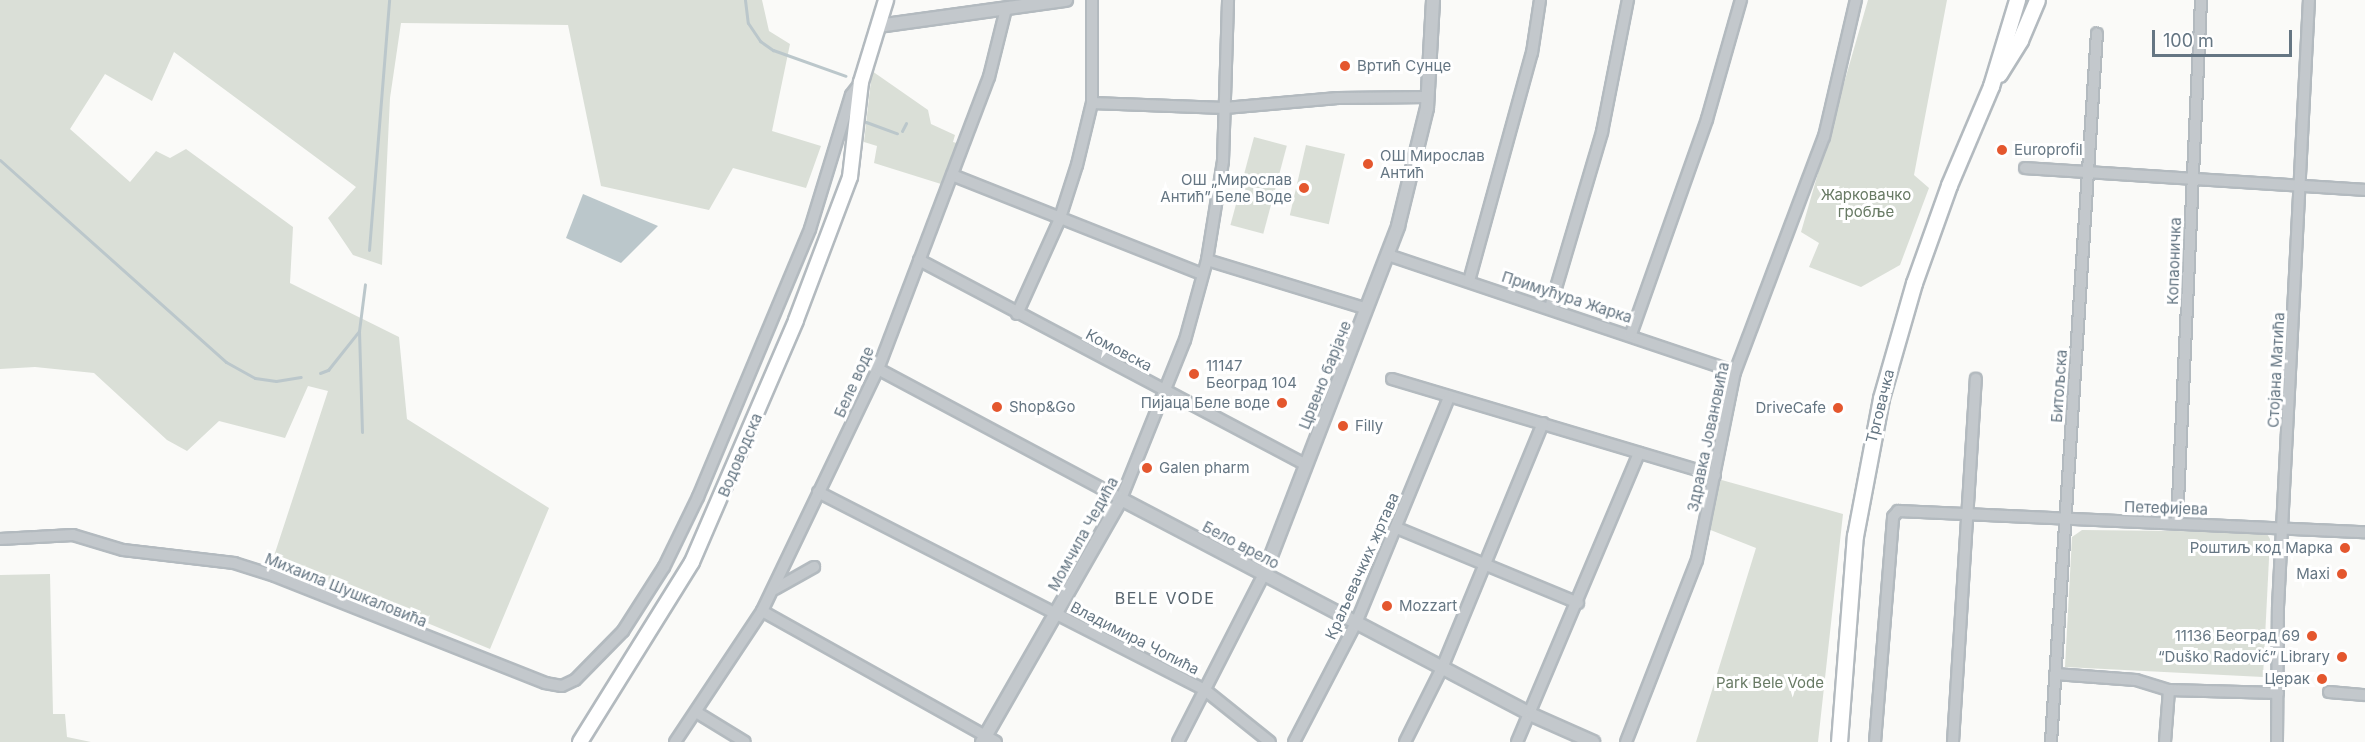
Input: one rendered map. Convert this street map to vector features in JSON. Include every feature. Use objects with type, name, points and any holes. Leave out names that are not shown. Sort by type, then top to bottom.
[{"type":"main road","name":"Водоводска","points":[[579,742],[692,562],[718,507],[818,263],[850,177],[856,147],[861,82],[885,0]]},
{"type":"main road","name":"Трговачка","points":[[1839,742],[1854,546],[1881,398],[1939,210],[1991,86],[2017,0]]},
{"type":"main road","name":"Трговачка","points":[[1991,86],[2011,57],[2037,0]]},
{"type":"street","points":[[878,26],[1066,0]]},
{"type":"street","points":[[1017,314],[1059,220],[1092,104],[1092,0]]},
{"type":"street","name":"Момчила Чедића","points":[[988,740],[1055,614],[1122,498],[1185,340],[1207,260],[1223,161],[1228,0]]},
{"type":"street","name":"Црвено барјаче","points":[[1178,742],[1264,574],[1388,255],[1419,148],[1428,97],[1433,0]]},
{"type":"street","points":[[1469,281],[1532,53],[1540,0]]},
{"type":"street","points":[[1550,308],[1602,132],[1628,0]]},
{"type":"street","points":[[1631,334],[1707,119],[1741,0]]},
{"type":"street","name":"Здравка Јовановића","points":[[1626,742],[1690,579],[1715,475],[1735,372],[1824,137],[1856,0]]},
{"type":"street","name":"Копаоничка","points":[[2177,523],[2201,0]]},
{"type":"street","name":"Стојана Матића","points":[[2277,742],[2277,618],[2284,528],[2309,0]]},
{"type":"street","name":"Беле воде","points":[[675,742],[773,591],[878,369],[989,77],[1006,9]]},
{"type":"street","name":"Битољска","points":[[2051,742],[2086,172],[2097,33]]},
{"type":"street","name":"Водоводска","points":[[568,684],[583,676],[623,631],[652,587],[689,517],[810,229],[851,95],[861,82]]},
{"type":"street","points":[[1092,104],[1225,108],[1338,98],[1428,97]]},
{"type":"street","points":[[836,144],[856,147]]},
{"type":"street","points":[[2025,168],[2365,190]]},
{"type":"street","points":[[952,175],[1059,220],[1202,274]]},
{"type":"street","name":"Примућура Жарка","points":[[1388,255],[1631,334],[1735,372]]},
{"type":"street","name":"Комовска","points":[[919,260],[1017,314],[1306,465]]},
{"type":"street","points":[[1207,260],[1367,309]]},
{"type":"street","name":"Бело врело","points":[[878,369],[1442,668],[1593,742]]},
{"type":"street","points":[[1392,379],[1715,475]]},
{"type":"street","points":[[1953,742],[1976,379]]},
{"type":"street","name":"Краљевачких жртава","points":[[1294,742],[1356,623],[1449,397]]},
{"type":"street","points":[[1405,742],[1442,668],[1543,423]]},
{"type":"street","points":[[1517,742],[1532,714],[1639,453]]},
{"type":"street","name":"Владимира Чопића","points":[[818,492],[1205,690],[1270,742]]},
{"type":"street","name":"Петефијева","points":[[1875,742],[1893,517],[1898,511],[2365,532]]},
{"type":"street","points":[[1396,528],[1578,603]]},
{"type":"street","name":"Михаила Шушкаловића","points":[[0,538],[73,535],[123,550],[234,563],[275,576],[509,671],[552,685],[568,684]]},
{"type":"street","points":[[773,591],[814,567]]},
{"type":"street","points":[[762,611],[988,740]]},
{"type":"street","points":[[2055,674],[2136,681],[2169,690],[2278,693]]},
{"type":"street","points":[[2165,742],[2169,690]]},
{"type":"street","points":[[2328,692],[2365,695]]},
{"type":"street","points":[[696,712],[745,742]]},
{"type":"green space","points":[[0,0],[762,0],[769,31],[790,44],[772,131],[821,146],[806,188],[733,168],[709,210],[601,186],[568,25],[401,23],[390,98],[382,265],[353,255],[328,218],[356,187],[174,52],[152,101],[105,74],[70,129],[130,182],[156,151],[170,158],[186,149],[293,227],[290,283],[399,337],[407,419],[549,508],[490,649],[273,559],[328,391],[308,386],[285,438],[219,421],[187,451],[167,440],[94,373],[35,367],[0,369]]},
{"type":"green space","name":"Жарковачко гробље","points":[[1868,0],[1947,0],[1914,175],[1929,188],[1900,265],[1861,287],[1809,267],[1819,243],[1801,232]]},
{"type":"green space","points":[[872,71],[928,110],[931,124],[955,135],[953,142],[960,144],[941,184],[874,163],[877,146],[864,142]]},
{"type":"green space","points":[[1254,137],[1287,146],[1263,234],[1230,225]]},
{"type":"green space","points":[[1306,145],[1345,154],[1329,224],[1290,215]]},
{"type":"green space","name":"Park Bele Vode","points":[[1718,479],[1843,514],[1818,742],[1696,742],[1756,548],[1708,529]]},
{"type":"green space","points":[[2082,530],[2266,532],[2270,539],[2263,677],[2065,667],[2072,537]]},
{"type":"green space","points":[[50,574],[53,714],[65,714],[67,737],[91,742],[0,742],[0,575]]},
{"type":"shaded area","points":[[583,194],[658,226],[621,263],[566,238]]},
{"type":"waterway","points":[[369,250],[389,0]]},
{"type":"waterway","points":[[745,0],[748,23],[760,41],[773,50],[846,76]]},
{"type":"waterway","points":[[866,122],[897,133]]},
{"type":"waterway","points":[[902,131],[906,123]]},
{"type":"waterway","points":[[0,160],[226,362],[255,378],[276,381],[301,377]]},
{"type":"waterway","points":[[362,432],[359,331],[365,284]]},
{"type":"waterway","points":[[320,373],[328,370],[359,331]]},
{"type":"place","name":"Вртић Сунце","points":[[1345,66]]},
{"type":"place","name":"Europrofil","points":[[2002,150]]},
{"type":"place","name":"ОШ Мирослав Антић","points":[[1368,164]]},
{"type":"place","name":"ОШ „Мирослав Антић” Беле Воде","points":[[1304,188]]},
{"type":"place","name":"11147 Београд 104","points":[[1194,374]]},
{"type":"place","name":"Пијаца Беле воде","points":[[1282,403]]},
{"type":"place","name":"Shop&Go","points":[[997,407]]},
{"type":"place","name":"DriveCafe","points":[[1838,408]]},
{"type":"place","name":"Filly","points":[[1343,426]]},
{"type":"place","name":"Galen pharm","points":[[1147,468]]},
{"type":"place","name":"Роштиљ код Марка","points":[[2345,548]]},
{"type":"place","name":"Maxi","points":[[2342,574]]},
{"type":"place","name":"Mozzart","points":[[1387,606]]},
{"type":"place","name":"11136 Београд 69","points":[[2312,636]]},
{"type":"place","name":"“Duško Radović” Library","points":[[2342,657]]},
{"type":"place","name":"Церак","points":[[2322,679]]},
{"type":"district","name":"BELE VODE","points":[[1165,598]]}]
